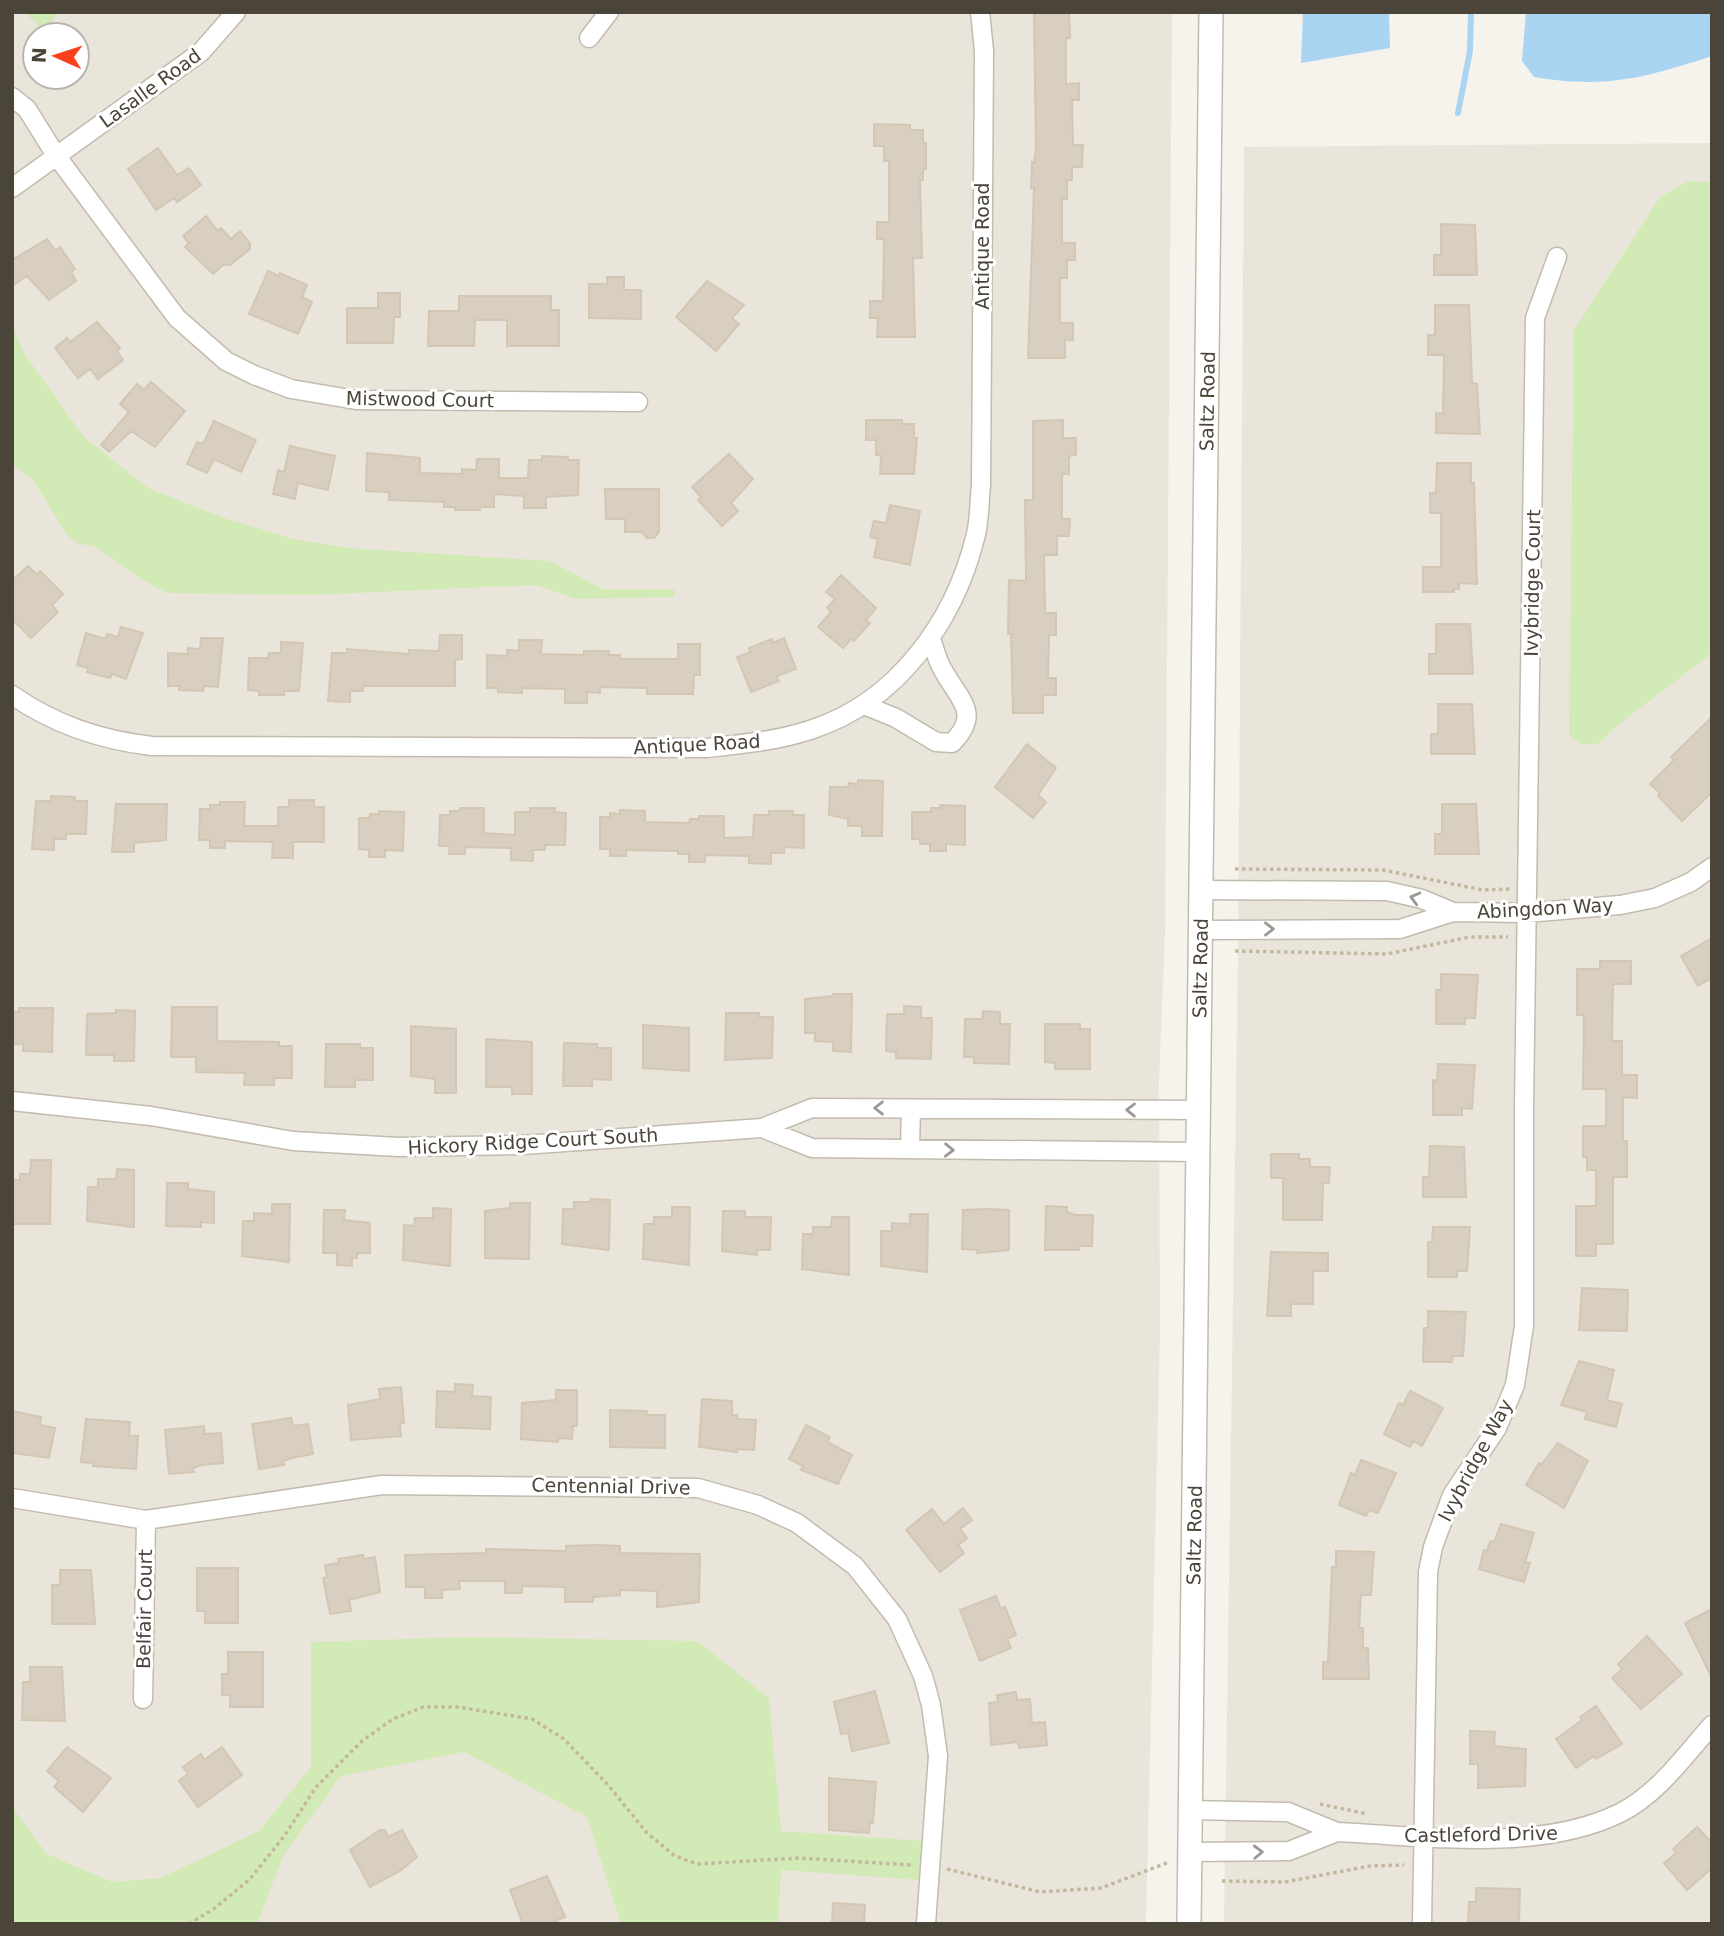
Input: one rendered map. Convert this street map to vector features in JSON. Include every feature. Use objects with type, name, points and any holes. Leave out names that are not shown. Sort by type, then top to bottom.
[{"type":"street","name":"Lasalle Road","points":[[55,154],[201,52],[236,12]]},
{"type":"street","points":[[589,38],[609,12]]},
{"type":"street","name":"Antique Road","points":[[12,695],[48,718],[88,734],[121,742],[161,746],[708,748],[784,737],[814,729],[864,705],[894,680],[931,639],[958,590],[976,536],[981,485],[984,51],[980,12]]},
{"type":"street","name":"Saltz Road","points":[[1189,1924],[1211,12]]},
{"type":"street","name":"Mistwood Court","points":[[12,97],[27,109],[55,154],[177,318],[226,361],[254,375],[291,389],[356,400],[638,402]]},
{"type":"street","points":[[12,188],[55,154]]},
{"type":"street","name":"Ivybridge Court","points":[[1527,913],[1535,317],[1557,257]]},
{"type":"street","points":[[864,705],[896,718],[936,742],[952,743],[965,729],[968,713],[942,669],[931,639]]},
{"type":"street","name":"Abingdon Way","points":[[1453,912],[1527,913],[1599,908],[1654,898],[1712,867]]},
{"type":"street","points":[[1201,890],[1387,891],[1422,899],[1453,912]]},
{"type":"street","points":[[1200,930],[1400,929],[1453,912]]},
{"type":"street","name":"Ivybridge Way","points":[[1422,1924],[1425,1597],[1433,1547],[1452,1495],[1497,1428],[1510,1395],[1524,1326],[1527,913]]},
{"type":"street","name":"Hickory Ridge Court South","points":[[12,1101],[151,1116],[293,1141],[398,1147],[523,1145],[762,1128],[812,1108],[1199,1110]]},
{"type":"street","points":[[911,1108],[911,1149]]},
{"type":"street","name":"Hickory Ridge Court South","points":[[762,1128],[812,1148],[1199,1152]]},
{"type":"street","name":"Centennial Drive","points":[[12,1498],[146,1520],[394,1485],[698,1488],[758,1505],[797,1523],[855,1566],[902,1629],[923,1676],[937,1735],[926,1924]]},
{"type":"street","name":"Belfair Court","points":[[143,1699],[146,1520]]},
{"type":"street","name":"Castleford Drive","points":[[1190,1810],[1288,1812],[1337,1832],[1520,1837],[1564,1833],[1621,1812],[1653,1790],[1712,1725]]},
{"type":"street","name":"Castleford Drive","points":[[1190,1852],[1289,1852],[1337,1832]]},
{"type":"path","points":[[189,1924],[215,1908],[250,1879],[285,1835],[316,1787],[362,1741],[393,1719],[423,1707],[458,1707],[532,1719],[564,1739],[608,1785],[647,1833],[675,1856],[697,1864],[799,1858],[931,1865],[1040,1892],[1101,1888],[1154,1870],[1190,1852]]},
{"type":"path","points":[[1222,1881],[1285,1882],[1370,1866],[1406,1865]]},
{"type":"shaded area","points":[[12,12],[1172,12],[1165,934],[1159,1081],[1160,1333],[1146,1924],[12,1924]]},
{"type":"shaded area","points":[[1712,143],[1712,1924],[1224,1924],[1238,955],[1244,147]]},
{"type":"green space","points":[[24,12],[58,12],[53,21],[34,21]]},
{"type":"green space","points":[[1688,181],[1712,182],[1712,653],[1618,725],[1600,743],[1581,745],[1569,735],[1574,330],[1660,197]]},
{"type":"green space","points":[[12,326],[24,353],[84,437],[148,488],[221,517],[293,539],[349,548],[550,561],[602,589],[674,589],[675,597],[576,599],[535,585],[311,595],[167,593],[94,546],[79,544],[67,535],[33,480],[12,464]]},
{"type":"green space","points":[[467,1637],[697,1641],[769,1698],[781,1831],[923,1841],[919,1880],[781,1870],[778,1924],[621,1924],[587,1817],[464,1752],[341,1776],[283,1856],[257,1924],[12,1924],[12,1807],[47,1854],[112,1882],[161,1878],[259,1831],[311,1767],[311,1642]]},
{"type":"water","points":[[1303,12],[1389,12],[1390,48],[1301,63]]},
{"type":"water","points":[[1526,12],[1712,12],[1712,56],[1624,79],[1583,82],[1534,77],[1522,61]]},
{"type":"building","points":[[1034,12],[1069,12],[1066,84],[1079,83],[1079,100],[1072,100],[1073,145],[1083,145],[1082,167],[1072,167],[1072,180],[1067,180],[1067,199],[1062,199],[1062,243],[1075,243],[1075,260],[1067,260],[1067,278],[1060,278],[1060,323],[1073,323],[1073,340],[1065,340],[1065,358],[1028,358],[1034,188],[1031,188],[1032,162],[1034,163],[1036,149]]},
{"type":"building","points":[[874,124],[910,125],[910,130],[923,130],[923,143],[926,143],[926,169],[923,169],[923,180],[920,180],[922,258],[913,258],[915,337],[877,337],[878,318],[870,318],[870,301],[883,301],[884,239],[877,239],[877,222],[889,222],[889,161],[884,161],[884,146],[874,146]]},
{"type":"building","points":[[158,148],[177,175],[189,168],[201,185],[177,202],[174,198],[156,210],[128,169]]},
{"type":"building","points":[[206,216],[218,231],[221,228],[231,239],[240,231],[250,243],[250,249],[213,274],[185,247],[189,243],[183,236]]},
{"type":"building","points":[[1441,224],[1475,225],[1477,275],[1434,275],[1434,255],[1441,255]]},
{"type":"building","points":[[47,239],[55,250],[60,247],[75,269],[71,272],[76,281],[49,300],[27,276],[12,286],[12,260]]},
{"type":"building","points":[[268,271],[279,276],[280,273],[307,285],[302,297],[312,302],[298,334],[249,314]]},
{"type":"building","points":[[607,277],[624,277],[624,290],[641,290],[641,319],[589,318],[589,284],[607,284]]},
{"type":"building","points":[[707,281],[744,305],[732,318],[739,324],[716,351],[676,317]]},
{"type":"building","points":[[378,293],[400,293],[400,317],[394,317],[393,343],[347,343],[347,308],[378,308]]},
{"type":"building","points":[[459,296],[551,296],[551,310],[559,310],[559,346],[507,346],[507,320],[475,320],[474,346],[428,346],[429,311],[459,311]]},
{"type":"building","points":[[1435,305],[1469,305],[1472,383],[1477,384],[1480,434],[1436,433],[1436,413],[1443,414],[1444,355],[1428,355],[1428,335],[1435,335]]},
{"type":"building","points":[[97,322],[120,348],[117,351],[123,360],[98,379],[90,369],[78,378],[55,348],[67,338],[70,342]]},
{"type":"building","points":[[151,382],[185,411],[155,447],[131,431],[109,452],[101,445],[129,412],[120,404],[137,384],[144,390]]},
{"type":"building","points":[[866,420],[902,420],[902,424],[914,424],[914,438],[917,438],[914,474],[880,474],[881,455],[876,455],[876,440],[866,440]]},
{"type":"building","points":[[1063,420],[1063,438],[1076,438],[1076,455],[1069,456],[1069,474],[1062,474],[1062,519],[1070,519],[1069,536],[1057,536],[1057,555],[1044,555],[1045,613],[1056,613],[1056,635],[1049,635],[1048,678],[1056,678],[1056,695],[1043,695],[1043,713],[1013,713],[1011,634],[1008,634],[1009,580],[1026,581],[1025,500],[1033,500],[1033,421]]},
{"type":"building","points":[[214,421],[256,440],[241,472],[214,459],[207,473],[187,464],[197,442],[203,444]]},
{"type":"building","points":[[290,446],[335,456],[328,490],[298,483],[295,499],[273,494],[278,470],[284,472]]},
{"type":"building","points":[[367,453],[420,458],[420,473],[462,474],[462,469],[476,470],[477,459],[499,459],[499,478],[528,478],[529,460],[542,460],[542,456],[568,457],[568,460],[579,460],[578,495],[546,497],[546,508],[524,508],[524,496],[494,494],[494,507],[480,507],[480,510],[455,510],[455,507],[444,507],[444,502],[389,500],[389,492],[366,491]]},
{"type":"building","points":[[729,454],[753,479],[731,503],[738,511],[722,526],[698,500],[701,497],[692,487]]},
{"type":"building","points":[[1437,463],[1471,463],[1471,483],[1474,483],[1477,584],[1459,583],[1459,589],[1454,589],[1454,592],[1423,592],[1423,567],[1441,567],[1441,513],[1430,513],[1430,493],[1436,493]]},
{"type":"building","points":[[605,489],[659,489],[659,532],[654,538],[647,538],[642,532],[625,532],[625,519],[606,519]]},
{"type":"building","points":[[890,505],[920,511],[910,565],[874,557],[878,539],[870,537],[874,521],[886,523]]},
{"type":"building","points":[[28,566],[37,575],[40,571],[63,594],[52,605],[58,612],[31,638],[12,619],[12,581]]},
{"type":"building","points":[[841,575],[876,608],[866,620],[870,623],[854,641],[851,639],[843,648],[818,627],[831,612],[827,608],[835,599],[826,592]]},
{"type":"building","points":[[1436,624],[1470,624],[1473,674],[1429,674],[1429,654],[1436,654]]},
{"type":"building","points":[[121,627],[143,633],[126,679],[112,674],[110,678],[87,672],[88,668],[77,665],[86,633],[105,639],[107,634],[118,637]]},
{"type":"building","points":[[440,635],[462,635],[462,659],[455,660],[455,686],[363,686],[363,691],[350,691],[350,702],[328,701],[332,653],[347,653],[347,649],[409,654],[409,650],[439,651]]},
{"type":"building","points":[[201,638],[223,638],[218,687],[204,686],[203,691],[179,690],[179,686],[168,686],[168,653],[188,654],[188,648],[200,649]]},
{"type":"building","points":[[784,638],[796,669],[777,676],[779,681],[751,692],[737,657],[751,652],[749,648],[772,639],[773,643]]},
{"type":"building","points":[[519,640],[542,640],[541,654],[584,655],[584,651],[609,651],[608,655],[620,655],[620,659],[678,659],[678,644],[700,644],[700,675],[694,675],[693,694],[647,694],[647,688],[600,687],[600,693],[587,692],[587,703],[565,703],[565,689],[522,688],[522,693],[498,692],[498,688],[487,688],[487,655],[507,656],[507,650],[519,651]]},
{"type":"building","points":[[281,642],[303,643],[299,691],[284,691],[284,695],[259,695],[259,691],[248,690],[249,658],[268,658],[269,653],[281,653]]},
{"type":"building","points":[[1438,704],[1472,704],[1475,754],[1431,754],[1431,734],[1438,734]]},
{"type":"building","points":[[1712,717],[1712,792],[1682,821],[1650,784],[1674,760],[1671,757]]},
{"type":"building","points":[[1027,744],[1056,768],[1038,795],[1046,802],[1033,818],[995,787]]},
{"type":"building","points":[[858,780],[883,781],[882,836],[862,836],[862,826],[848,826],[848,819],[829,815],[830,787],[848,787],[849,783],[858,784]]},
{"type":"building","points":[[51,796],[75,797],[75,801],[87,801],[86,834],[66,834],[66,839],[54,839],[54,850],[32,849],[36,801],[51,801]]},
{"type":"building","points":[[289,800],[314,800],[314,807],[324,807],[324,842],[293,842],[293,858],[272,858],[273,842],[225,841],[225,848],[210,848],[210,840],[199,840],[200,809],[210,809],[210,805],[220,805],[220,802],[245,802],[244,826],[278,826],[278,807],[289,807]]},
{"type":"building","points":[[116,804],[167,804],[166,840],[134,843],[134,852],[112,852]]},
{"type":"building","points":[[1442,804],[1476,804],[1479,854],[1435,854],[1435,834],[1442,834]]},
{"type":"building","points":[[940,805],[965,806],[965,845],[946,844],[946,851],[930,851],[930,844],[920,844],[920,839],[912,839],[912,812],[931,812],[931,808],[941,808]]},
{"type":"building","points":[[460,808],[484,808],[484,833],[515,835],[515,812],[530,812],[530,808],[555,808],[554,812],[566,813],[565,845],[545,845],[545,850],[533,850],[533,861],[511,860],[511,848],[465,847],[465,854],[449,854],[450,846],[439,846],[440,815],[450,815],[450,811],[459,811]]},
{"type":"building","points":[[620,810],[645,811],[645,822],[689,823],[690,819],[699,819],[699,816],[724,816],[724,838],[753,837],[754,815],[769,815],[769,811],[793,811],[793,815],[804,815],[804,848],[784,847],[784,853],[771,853],[771,864],[749,863],[749,856],[705,855],[705,862],[689,862],[689,854],[678,854],[678,851],[626,850],[626,856],[610,856],[610,849],[600,849],[600,817],[610,817],[610,813],[620,814]]},
{"type":"building","points":[[379,811],[404,812],[403,851],[385,850],[385,857],[369,857],[369,850],[359,849],[359,818],[369,818],[370,814],[379,814]]},
{"type":"building","points":[[1712,938],[1712,978],[1698,986],[1681,956]]},
{"type":"building","points":[[1600,961],[1631,961],[1631,984],[1613,984],[1612,1041],[1622,1041],[1622,1075],[1637,1075],[1637,1098],[1623,1097],[1623,1141],[1627,1141],[1627,1177],[1613,1177],[1613,1244],[1596,1244],[1596,1256],[1576,1256],[1576,1206],[1596,1206],[1596,1170],[1587,1170],[1587,1157],[1583,1157],[1583,1126],[1606,1126],[1606,1089],[1583,1089],[1584,1015],[1577,1015],[1577,969],[1600,969]]},
{"type":"building","points":[[1441,974],[1478,975],[1475,1018],[1465,1018],[1465,1024],[1436,1024],[1436,990],[1441,990]]},
{"type":"building","points":[[852,994],[851,1052],[833,1051],[833,1042],[815,1041],[815,1033],[805,1033],[805,999]]},
{"type":"building","points":[[904,1006],[921,1007],[921,1018],[932,1018],[931,1059],[896,1058],[896,1052],[886,1051],[887,1014],[904,1014]]},
{"type":"building","points":[[172,1007],[217,1007],[217,1041],[279,1042],[279,1046],[292,1046],[292,1078],[274,1078],[274,1085],[244,1085],[245,1073],[196,1072],[196,1057],[171,1057]]},
{"type":"building","points":[[19,1008],[53,1008],[52,1052],[23,1051],[23,1044],[12,1044],[12,1012],[19,1012]]},
{"type":"building","points":[[116,1010],[135,1011],[134,1061],[114,1061],[114,1055],[86,1055],[87,1014],[116,1013]]},
{"type":"building","points":[[983,1011],[1000,1012],[1000,1024],[1010,1024],[1009,1064],[974,1063],[974,1057],[964,1057],[965,1019],[982,1019]]},
{"type":"building","points":[[726,1013],[759,1013],[759,1017],[773,1017],[772,1058],[725,1060]]},
{"type":"building","points":[[1045,1024],[1080,1024],[1080,1029],[1090,1029],[1090,1069],[1055,1069],[1055,1063],[1045,1062]]},
{"type":"building","points":[[643,1025],[689,1028],[689,1071],[643,1068]]},
{"type":"building","points":[[411,1026],[456,1029],[456,1093],[435,1093],[435,1079],[411,1076]]},
{"type":"building","points":[[486,1039],[532,1042],[532,1094],[512,1094],[512,1087],[486,1087]]},
{"type":"building","points":[[564,1043],[597,1044],[597,1048],[611,1048],[611,1080],[592,1079],[592,1086],[563,1086]]},
{"type":"building","points":[[326,1044],[360,1044],[360,1048],[373,1048],[373,1080],[355,1080],[355,1087],[325,1087]]},
{"type":"building","points":[[1438,1064],[1475,1065],[1472,1109],[1462,1108],[1462,1115],[1433,1115],[1433,1080],[1437,1081]]},
{"type":"building","points":[[1430,1146],[1464,1147],[1466,1197],[1423,1197],[1423,1177],[1429,1177]]},
{"type":"building","points":[[1271,1154],[1299,1154],[1299,1159],[1310,1159],[1310,1167],[1330,1167],[1329,1183],[1323,1183],[1322,1220],[1283,1220],[1283,1178],[1271,1178]]},
{"type":"building","points":[[31,1160],[51,1160],[50,1224],[12,1224],[12,1180],[20,1180],[20,1174],[30,1174]]},
{"type":"building","points":[[117,1169],[134,1170],[134,1227],[87,1221],[88,1187],[98,1187],[98,1179],[116,1179]]},
{"type":"building","points":[[167,1183],[188,1183],[188,1189],[214,1192],[214,1223],[201,1222],[201,1227],[166,1226]]},
{"type":"building","points":[[591,1199],[610,1200],[609,1250],[562,1244],[563,1209],[574,1209],[574,1202],[590,1202]]},
{"type":"building","points":[[510,1203],[530,1203],[529,1259],[485,1258],[485,1211],[510,1208]]},
{"type":"building","points":[[272,1204],[290,1204],[289,1262],[242,1256],[243,1221],[254,1221],[254,1213],[272,1214]]},
{"type":"building","points":[[1046,1206],[1067,1207],[1067,1212],[1075,1215],[1093,1215],[1092,1246],[1080,1246],[1079,1250],[1045,1250]]},
{"type":"building","points":[[672,1207],[690,1207],[689,1265],[643,1259],[644,1224],[654,1224],[654,1217],[672,1217]]},
{"type":"building","points":[[433,1208],[451,1209],[450,1266],[403,1260],[404,1225],[414,1226],[415,1218],[433,1218]]},
{"type":"building","points":[[324,1210],[345,1210],[344,1220],[370,1223],[370,1253],[358,1253],[357,1258],[352,1258],[352,1266],[337,1265],[337,1253],[323,1253]]},
{"type":"building","points":[[963,1210],[1009,1210],[1009,1250],[977,1253],[978,1250],[962,1249]]},
{"type":"building","points":[[723,1211],[745,1211],[745,1217],[771,1217],[770,1250],[757,1250],[757,1255],[722,1251]]},
{"type":"building","points":[[910,1214],[928,1214],[927,1272],[881,1266],[881,1231],[892,1231],[892,1223],[910,1224]]},
{"type":"building","points":[[832,1217],[849,1217],[849,1275],[802,1269],[803,1234],[813,1234],[813,1227],[831,1227]]},
{"type":"building","points":[[1433,1227],[1470,1227],[1467,1271],[1457,1271],[1457,1277],[1428,1277],[1428,1242],[1432,1242]]},
{"type":"building","points":[[1271,1252],[1328,1253],[1328,1271],[1313,1271],[1313,1304],[1291,1304],[1291,1316],[1267,1316]]},
{"type":"building","points":[[1582,1288],[1628,1290],[1627,1331],[1579,1330]]},
{"type":"building","points":[[1428,1311],[1466,1312],[1463,1356],[1453,1356],[1452,1362],[1423,1362],[1424,1328],[1428,1328]]},
{"type":"building","points":[[1579,1361],[1614,1370],[1607,1400],[1622,1404],[1616,1427],[1585,1419],[1587,1412],[1561,1405]]},
{"type":"building","points":[[455,1384],[473,1385],[472,1396],[491,1397],[490,1429],[436,1427],[437,1391],[455,1392]]},
{"type":"building","points":[[401,1387],[404,1423],[400,1423],[401,1436],[351,1440],[348,1405],[380,1399],[379,1389]]},
{"type":"building","points":[[556,1390],[577,1390],[577,1426],[573,1426],[572,1439],[559,1438],[558,1442],[521,1439],[522,1403],[556,1400]]},
{"type":"building","points":[[1410,1391],[1443,1408],[1422,1446],[1413,1441],[1410,1447],[1384,1434],[1399,1403],[1403,1405]]},
{"type":"building","points":[[702,1399],[732,1401],[732,1415],[737,1415],[737,1419],[756,1420],[754,1450],[737,1449],[737,1452],[699,1447]]},
{"type":"building","points":[[610,1410],[647,1411],[646,1415],[665,1415],[665,1448],[610,1447]]},
{"type":"building","points":[[12,1411],[41,1417],[40,1425],[55,1428],[49,1458],[12,1453]]},
{"type":"building","points":[[291,1418],[293,1426],[308,1424],[313,1454],[283,1461],[284,1465],[259,1469],[252,1424]]},
{"type":"building","points":[[86,1419],[130,1422],[129,1436],[138,1436],[136,1469],[93,1466],[93,1463],[81,1462]]},
{"type":"building","points":[[806,1425],[830,1437],[827,1442],[852,1455],[838,1484],[801,1470],[803,1466],[789,1459]]},
{"type":"building","points":[[204,1426],[205,1434],[221,1433],[223,1463],[202,1465],[193,1468],[194,1472],[169,1474],[165,1430]]},
{"type":"building","points":[[1558,1443],[1588,1461],[1564,1508],[1526,1485],[1539,1463],[1541,1465]]},
{"type":"building","points":[[1361,1460],[1396,1473],[1378,1513],[1369,1510],[1366,1516],[1339,1505],[1351,1473],[1355,1475]]},
{"type":"building","points":[[963,1508],[972,1520],[960,1529],[967,1538],[958,1545],[964,1553],[940,1572],[906,1530],[932,1509],[944,1524]]},
{"type":"building","points":[[1501,1524],[1534,1533],[1525,1562],[1530,1563],[1524,1582],[1479,1569],[1484,1550],[1487,1551],[1490,1541],[1494,1542]]},
{"type":"building","points":[[566,1546],[620,1546],[620,1553],[700,1554],[699,1602],[657,1607],[657,1591],[620,1590],[620,1595],[593,1597],[593,1602],[565,1602],[565,1587],[522,1586],[522,1593],[505,1593],[505,1581],[459,1581],[460,1589],[442,1590],[442,1598],[425,1598],[425,1587],[406,1587],[405,1555],[486,1553],[486,1549],[566,1551]]},
{"type":"building","points":[[1336,1551],[1374,1552],[1371,1595],[1361,1595],[1359,1628],[1363,1628],[1363,1648],[1368,1648],[1369,1679],[1323,1679],[1323,1662],[1328,1662],[1332,1567],[1336,1567]]},
{"type":"building","points":[[363,1555],[364,1559],[375,1557],[380,1592],[349,1600],[351,1611],[330,1614],[323,1578],[327,1577],[325,1565],[339,1563],[338,1559]]},
{"type":"building","points":[[197,1568],[238,1568],[238,1623],[205,1623],[205,1611],[197,1611]]},
{"type":"building","points":[[60,1570],[91,1570],[95,1624],[52,1624],[52,1585],[60,1585]]},
{"type":"building","points":[[996,1596],[1001,1609],[1005,1607],[1016,1635],[1007,1639],[1011,1648],[980,1661],[960,1610]]},
{"type":"building","points":[[1712,1609],[1712,1678],[1685,1623]]},
{"type":"building","points":[[1647,1636],[1682,1674],[1641,1709],[1612,1678],[1622,1669],[1618,1664]]},
{"type":"building","points":[[228,1652],[263,1652],[263,1707],[230,1707],[230,1695],[222,1695],[222,1674],[228,1674]]},
{"type":"building","points":[[30,1667],[62,1667],[65,1721],[22,1720],[23,1682],[30,1682]]},
{"type":"building","points":[[875,1691],[889,1743],[852,1751],[848,1733],[841,1734],[834,1702]]},
{"type":"building","points":[[1016,1692],[1017,1700],[1030,1699],[1032,1723],[1045,1722],[1047,1745],[1019,1748],[1018,1742],[991,1745],[989,1703],[998,1702],[997,1695]]},
{"type":"building","points":[[1596,1706],[1622,1744],[1596,1759],[1594,1756],[1576,1768],[1556,1739]]},
{"type":"building","points":[[1470,1731],[1495,1732],[1494,1746],[1526,1749],[1525,1786],[1478,1788],[1478,1764],[1470,1764]]},
{"type":"building","points":[[67,1747],[111,1778],[83,1812],[54,1787],[59,1781],[47,1771]]},
{"type":"building","points":[[222,1747],[242,1775],[198,1807],[179,1781],[188,1774],[183,1767],[201,1754],[204,1760]]},
{"type":"building","points":[[829,1778],[876,1782],[873,1823],[870,1822],[869,1833],[829,1830]]},
{"type":"building","points":[[1697,1827],[1712,1843],[1712,1868],[1687,1890],[1664,1863],[1676,1853],[1673,1849]]},
{"type":"building","points":[[380,1830],[385,1830],[388,1837],[402,1830],[417,1857],[400,1871],[370,1887],[350,1850]]},
{"type":"building","points":[[547,1876],[565,1917],[548,1924],[523,1924],[510,1890]]},
{"type":"building","points":[[1476,1888],[1520,1889],[1519,1924],[1468,1924],[1469,1902],[1476,1902]]},
{"type":"building","points":[[833,1903],[865,1905],[864,1924],[832,1924]]},
{"type":"waterway","points":[[1458,113],[1470,51],[1471,12]]}]
